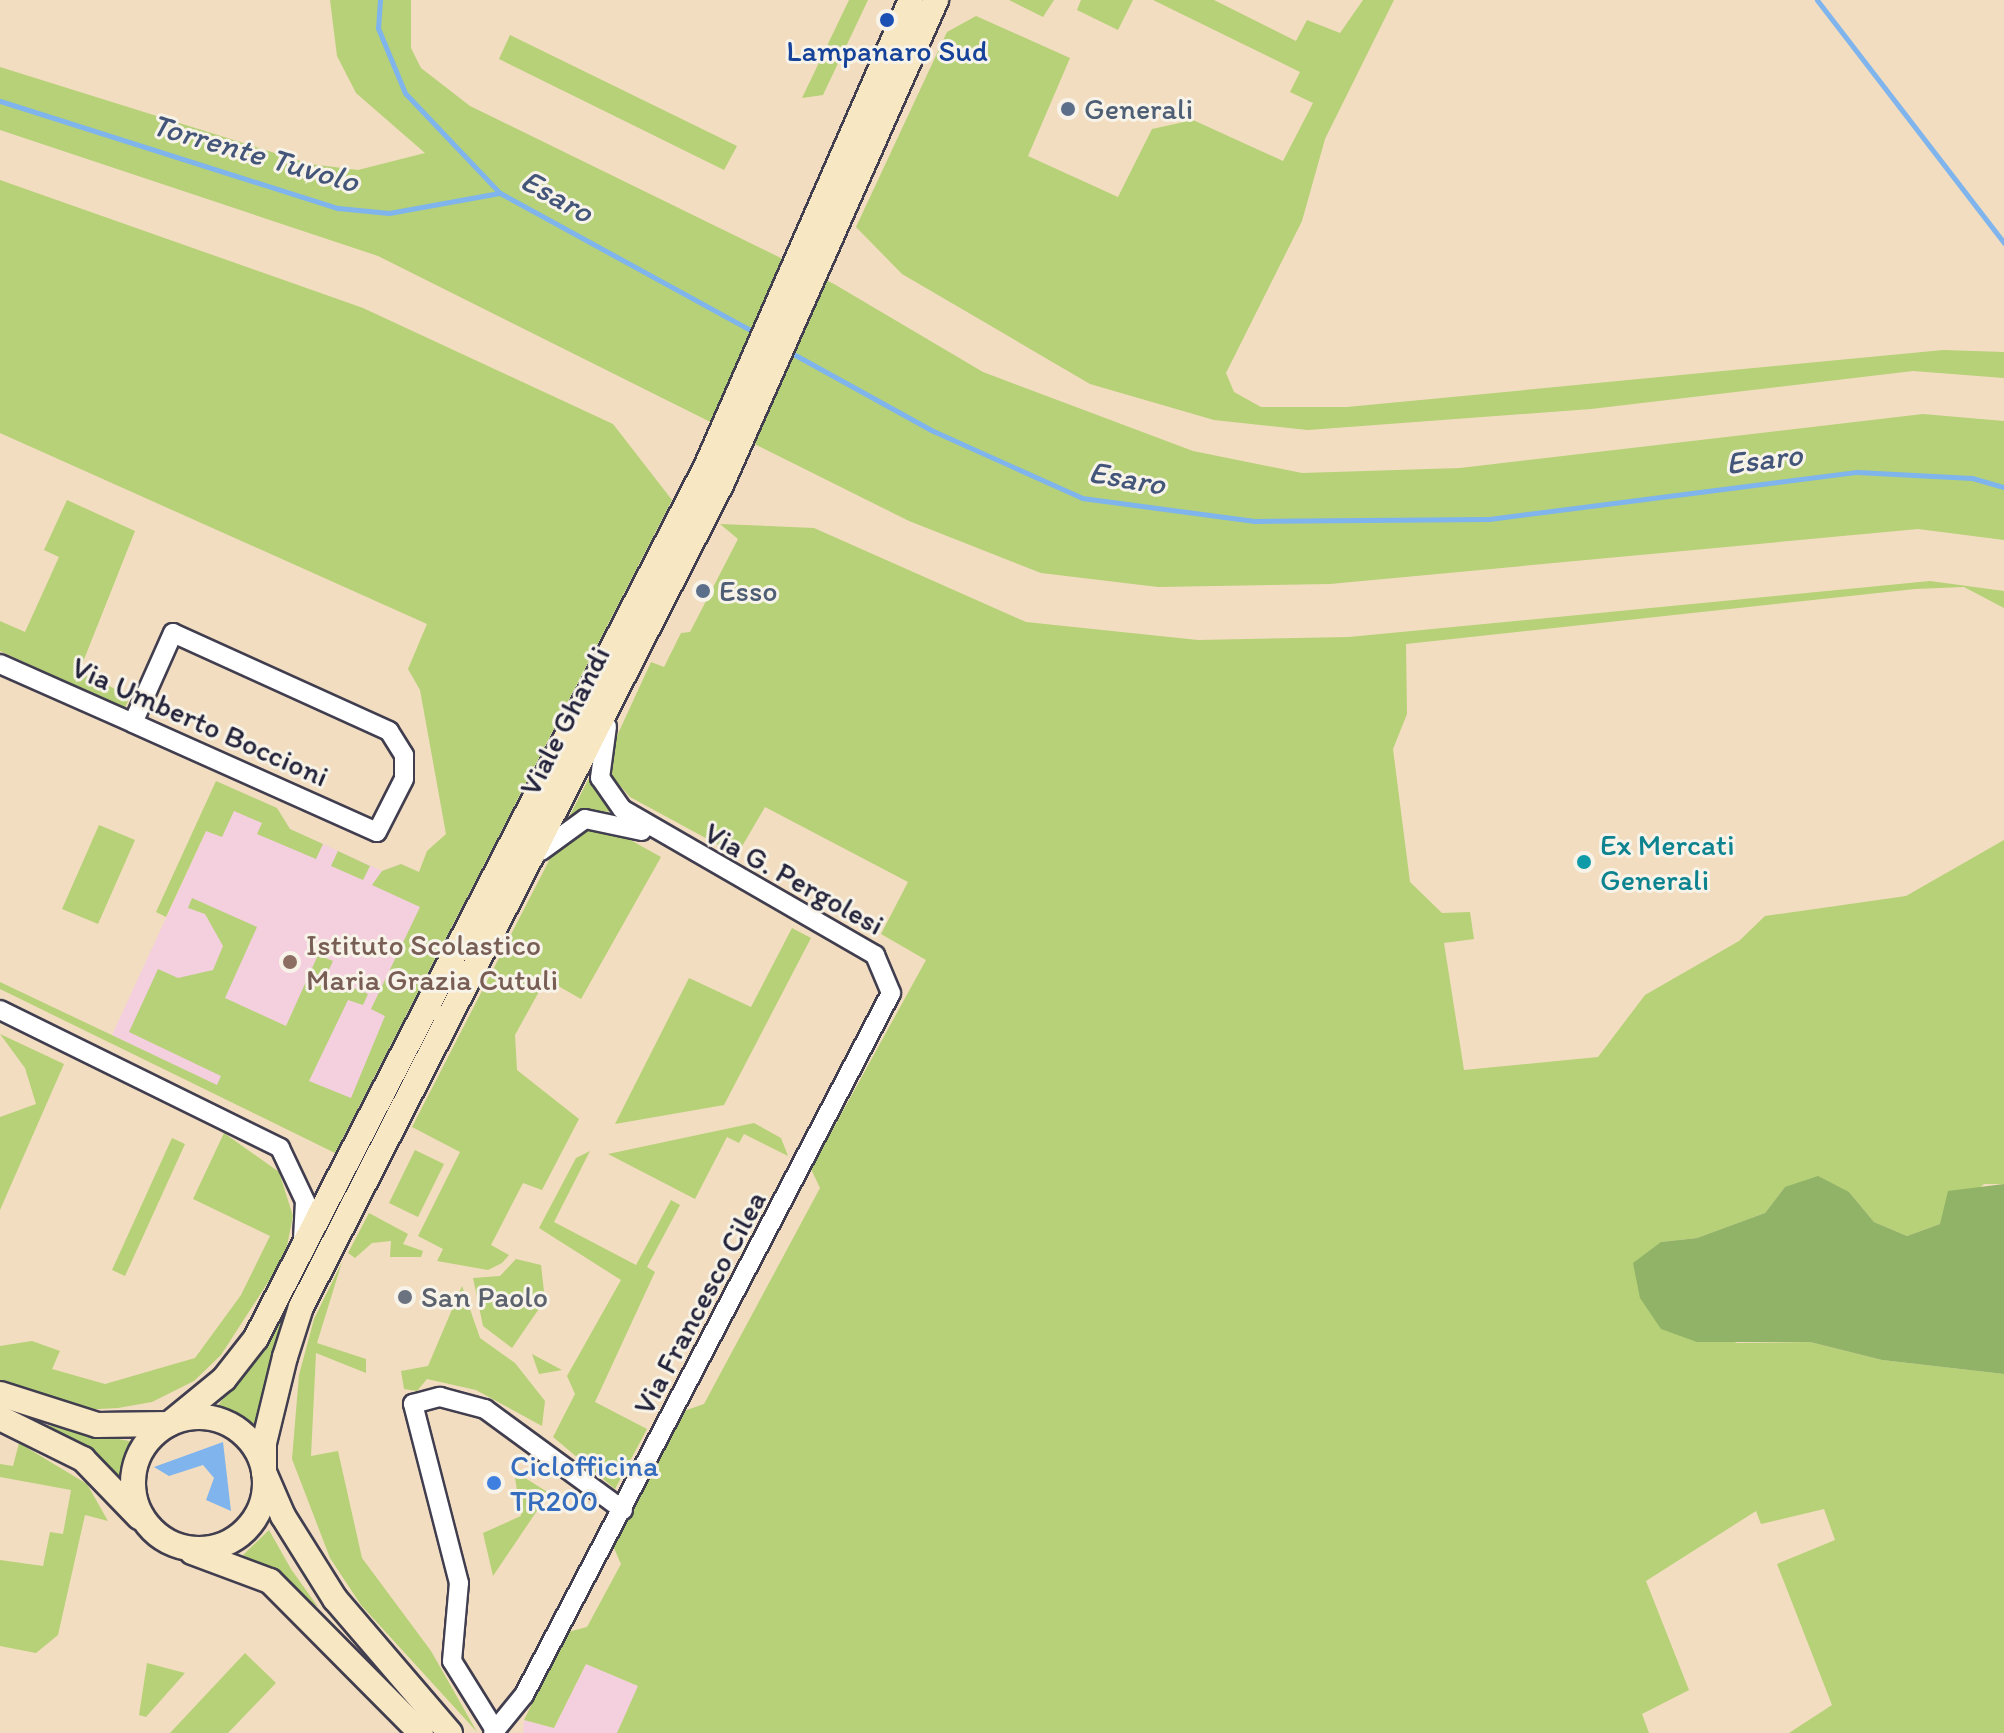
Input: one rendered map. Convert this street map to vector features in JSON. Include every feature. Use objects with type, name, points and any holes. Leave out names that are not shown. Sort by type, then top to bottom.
[{"type":"main road","name":"Viale Ghandi","points":[[264,1472],[271,1409],[301,1307],[512,897],[706,467],[911,0]]},
{"type":"main road","name":"Viale Ghandi","points":[[169,1424],[239,1361],[297,1265],[612,675],[721,485],[936,0]]},
{"type":"main road","points":[[0,1394],[97,1425],[169,1424],[203,1417],[228,1425],[249,1440],[300,1553],[450,1733]]},
{"type":"main road","points":[[0,1418],[83,1459],[152,1531],[178,1546],[270,1581],[409,1729]]},
{"type":"main road","points":[[152,1531],[137,1504],[134,1473],[140,1453],[169,1424]]},
{"type":"main road","points":[[178,1546],[217,1547],[241,1532],[259,1510],[264,1472]]},
{"type":"street","name":"Via Umberto Boccioni","points":[[0,664],[377,832],[404,779],[404,755],[389,731],[173,633],[133,723]]},
{"type":"street","points":[[612,675],[598,755],[601,782],[663,838]]},
{"type":"street","points":[[512,897],[541,852],[574,822],[609,819],[663,838]]},
{"type":"street","name":"Via G. Pergolesi","points":[[663,838],[875,955],[889,976]]},
{"type":"street","name":"Via Francesco Cilea","points":[[524,1695],[882,1014],[889,976]]},
{"type":"street","points":[[0,1010],[253,1131],[293,1163],[306,1212],[297,1265]]},
{"type":"street","points":[[524,1695],[494,1732],[452,1661],[459,1583],[413,1404],[440,1397],[485,1409],[623,1510]]},
{"type":"street","points":[[515,1733],[524,1695]]},
{"type":"shaded area","name":"Istituto Scolastico Maria Grazia Cutuli","points":[[227,786],[277,808],[290,829],[382,871],[401,864],[468,896],[339,1146],[112,1035]]},
{"type":"shaded area","points":[[586,1664],[638,1686],[708,1733],[523,1733],[524,1720],[554,1728]]},
{"type":"green space","points":[[330,0],[411,0],[411,48],[421,68],[470,106],[834,284],[983,372],[1193,451],[1302,473],[1460,468],[1923,414],[2004,421],[2004,540],[1918,529],[1330,584],[1158,587],[1041,573],[909,521],[378,256],[0,130],[0,67],[310,164],[358,170],[425,153],[356,93],[337,56]]},
{"type":"green space","points":[[849,0],[868,0],[823,95],[802,98]]},
{"type":"green space","points":[[1009,0],[1054,0],[1043,17]]},
{"type":"green space","points":[[1081,0],[1133,0],[1118,30],[1077,10]]},
{"type":"green space","points":[[1153,0],[1214,0],[1296,41],[1307,20],[1340,33],[1363,0],[1394,0],[1325,139],[1302,221],[1226,373],[1234,392],[1261,407],[1347,407],[1943,350],[2004,352],[2004,378],[1913,371],[1591,409],[1308,430],[1214,420],[1090,384],[902,274],[856,227],[947,32],[976,16],[1070,58],[1028,156],[1118,197],[1152,129],[1193,120],[1283,161],[1313,103],[1290,92],[1300,72]]},
{"type":"green space","points":[[510,35],[737,146],[724,170],[499,59]]},
{"type":"green space","points":[[0,180],[363,308],[613,424],[672,500],[335,1153],[0,989],[0,982],[217,1085],[221,1076],[129,1032],[158,969],[178,978],[213,970],[223,946],[205,914],[188,908],[192,898],[257,927],[225,998],[286,1026],[318,955],[333,961],[326,976],[368,994],[363,1005],[348,1000],[309,1081],[351,1098],[385,1016],[371,1009],[420,907],[372,885],[382,871],[401,864],[419,872],[427,851],[446,834],[420,690],[408,669],[427,624],[0,433]]},
{"type":"green space","points":[[67,500],[135,531],[79,672],[130,696],[125,708],[0,651],[0,621],[25,632],[59,557],[44,550]]},
{"type":"green space","points":[[720,524],[814,528],[1026,622],[1198,640],[1349,637],[1930,581],[2004,591],[2004,608],[1964,587],[1915,589],[1406,644],[1407,714],[1393,749],[1410,882],[1442,913],[1470,912],[1474,939],[1444,943],[1464,1070],[1598,1057],[1645,995],[1739,941],[1765,916],[1906,896],[2004,840],[2004,1184],[1984,1184],[1940,1224],[1907,1236],[1874,1222],[1849,1192],[1785,1187],[1765,1213],[1697,1238],[1661,1242],[1736,1343],[1810,1342],[1882,1360],[2004,1374],[2004,1733],[1789,1733],[1832,1705],[1777,1564],[1835,1540],[1824,1509],[1761,1524],[1756,1511],[1646,1581],[1689,1690],[1642,1714],[1649,1733],[617,1733],[638,1686],[586,1664],[554,1728],[524,1720],[568,1632],[587,1627],[621,1564],[613,1546],[684,1411],[704,1404],[820,1188],[811,1169],[926,960],[881,934],[908,882],[765,807],[737,855],[630,797],[609,773],[610,751],[651,662],[664,667],[681,633],[690,632],[738,539]]},
{"type":"green space","points":[[591,774],[614,811],[570,815]]},
{"type":"green space","points":[[216,781],[277,808],[290,829],[323,844],[316,859],[257,834],[262,823],[234,811],[222,837],[206,831],[166,917],[156,912]]},
{"type":"green space","points":[[99,825],[135,840],[98,924],[62,909]]},
{"type":"green space","points":[[589,829],[616,832],[661,857],[581,999],[546,979],[515,1035],[517,1070],[579,1119],[542,1190],[523,1183],[491,1245],[509,1255],[502,1263],[488,1270],[437,1261],[443,1249],[418,1236],[460,1152],[412,1127],[555,849]]},
{"type":"green space","points":[[338,851],[370,866],[363,880],[331,866]]},
{"type":"green space","points":[[792,928],[811,938],[724,1105],[615,1124],[689,978],[751,1007]]},
{"type":"green space","points":[[0,1034],[64,1064],[0,1210],[0,1117],[36,1104],[25,1068]]},
{"type":"green space","points":[[754,1123],[781,1138],[788,1156],[744,1134],[739,1143],[727,1137],[695,1199],[608,1154]]},
{"type":"green space","points":[[224,1133],[279,1172],[293,1216],[285,1256],[221,1355],[194,1381],[152,1402],[118,1408],[80,1410],[0,1384],[0,1346],[32,1341],[60,1351],[52,1369],[105,1384],[195,1358],[241,1295],[270,1236],[193,1199]]},
{"type":"green space","points":[[172,1138],[185,1144],[125,1276],[112,1270]]},
{"type":"green space","points":[[415,1150],[444,1164],[418,1217],[389,1203]]},
{"type":"green space","points":[[590,1151],[554,1222],[636,1265],[671,1200],[680,1205],[647,1267],[655,1272],[595,1402],[647,1429],[615,1489],[553,1437],[575,1394],[567,1376],[621,1280],[539,1228],[576,1158]]},
{"type":"green space","points":[[1818,1176],[1849,1192],[1874,1222],[1907,1236],[1940,1224],[1948,1191],[2004,1184],[2004,1374],[1882,1360],[1810,1342],[1697,1342],[1661,1329],[1640,1298],[1633,1263],[1661,1242],[1697,1238],[1765,1213],[1785,1187]]},
{"type":"green space","points":[[369,1213],[408,1234],[403,1244],[423,1251],[421,1257],[390,1257],[391,1241],[372,1243],[355,1258],[348,1253]]},
{"type":"green space","points":[[516,1259],[541,1265],[545,1300],[512,1348],[483,1326],[473,1278],[500,1276]]},
{"type":"green space","points":[[342,1262],[317,1343],[366,1359],[366,1373],[316,1353],[311,1456],[338,1451],[362,1558],[431,1651],[477,1732],[361,1605],[330,1558],[292,1459],[299,1375],[314,1319]]},
{"type":"green space","points":[[462,1286],[480,1338],[515,1363],[545,1401],[542,1426],[476,1390],[427,1379],[417,1391],[404,1389],[401,1371],[428,1366]]},
{"type":"green space","points":[[287,1314],[257,1432],[216,1408]]},
{"type":"green space","points":[[532,1354],[562,1370],[539,1374]]},
{"type":"green space","points":[[47,1425],[134,1442],[122,1481],[105,1463]]},
{"type":"green space","points":[[19,1443],[87,1484],[108,1521],[85,1515],[58,1635],[36,1653],[0,1646],[0,1560],[43,1566],[50,1532],[63,1534],[71,1490],[0,1477],[0,1464],[13,1466]]},
{"type":"green space","points":[[514,1471],[549,1493],[493,1576],[483,1533],[521,1516]]},
{"type":"green space","points":[[269,1530],[291,1569],[318,1607],[243,1555]]},
{"type":"green space","points":[[245,1653],[276,1683],[228,1733],[170,1733]]},
{"type":"green space","points":[[147,1663],[185,1673],[146,1717],[139,1715]]},
{"type":"water","points":[[223,1442],[231,1511],[206,1500],[214,1478],[203,1465],[169,1476],[154,1467]]},
{"type":"waterway","name":"Esaro","points":[[380,0],[378,28],[405,93],[500,193],[759,335]]},
{"type":"waterway","points":[[1817,0],[2004,243]]},
{"type":"waterway","name":"Torrente Tuvolo","points":[[0,101],[338,208],[389,213],[499,193]]},
{"type":"waterway","name":"Esaro","points":[[788,351],[931,430],[1082,498],[1254,521],[1489,519],[1857,472],[1972,478],[2004,487]]},
{"type":"place","name":"Lampanaro Sud","points":[[887,20]]},
{"type":"place","name":"Generali","points":[[1068,109]]},
{"type":"place","name":"Esso","points":[[703,591]]},
{"type":"place","name":"Ex Mercati Generali","points":[[1584,862]]},
{"type":"place","name":"Istituto Scolastico Maria Grazia Cutuli","points":[[290,962]]},
{"type":"place","name":"San Paolo","points":[[405,1297]]},
{"type":"place","name":"Ciclofficina TR200","points":[[494,1483]]}]
